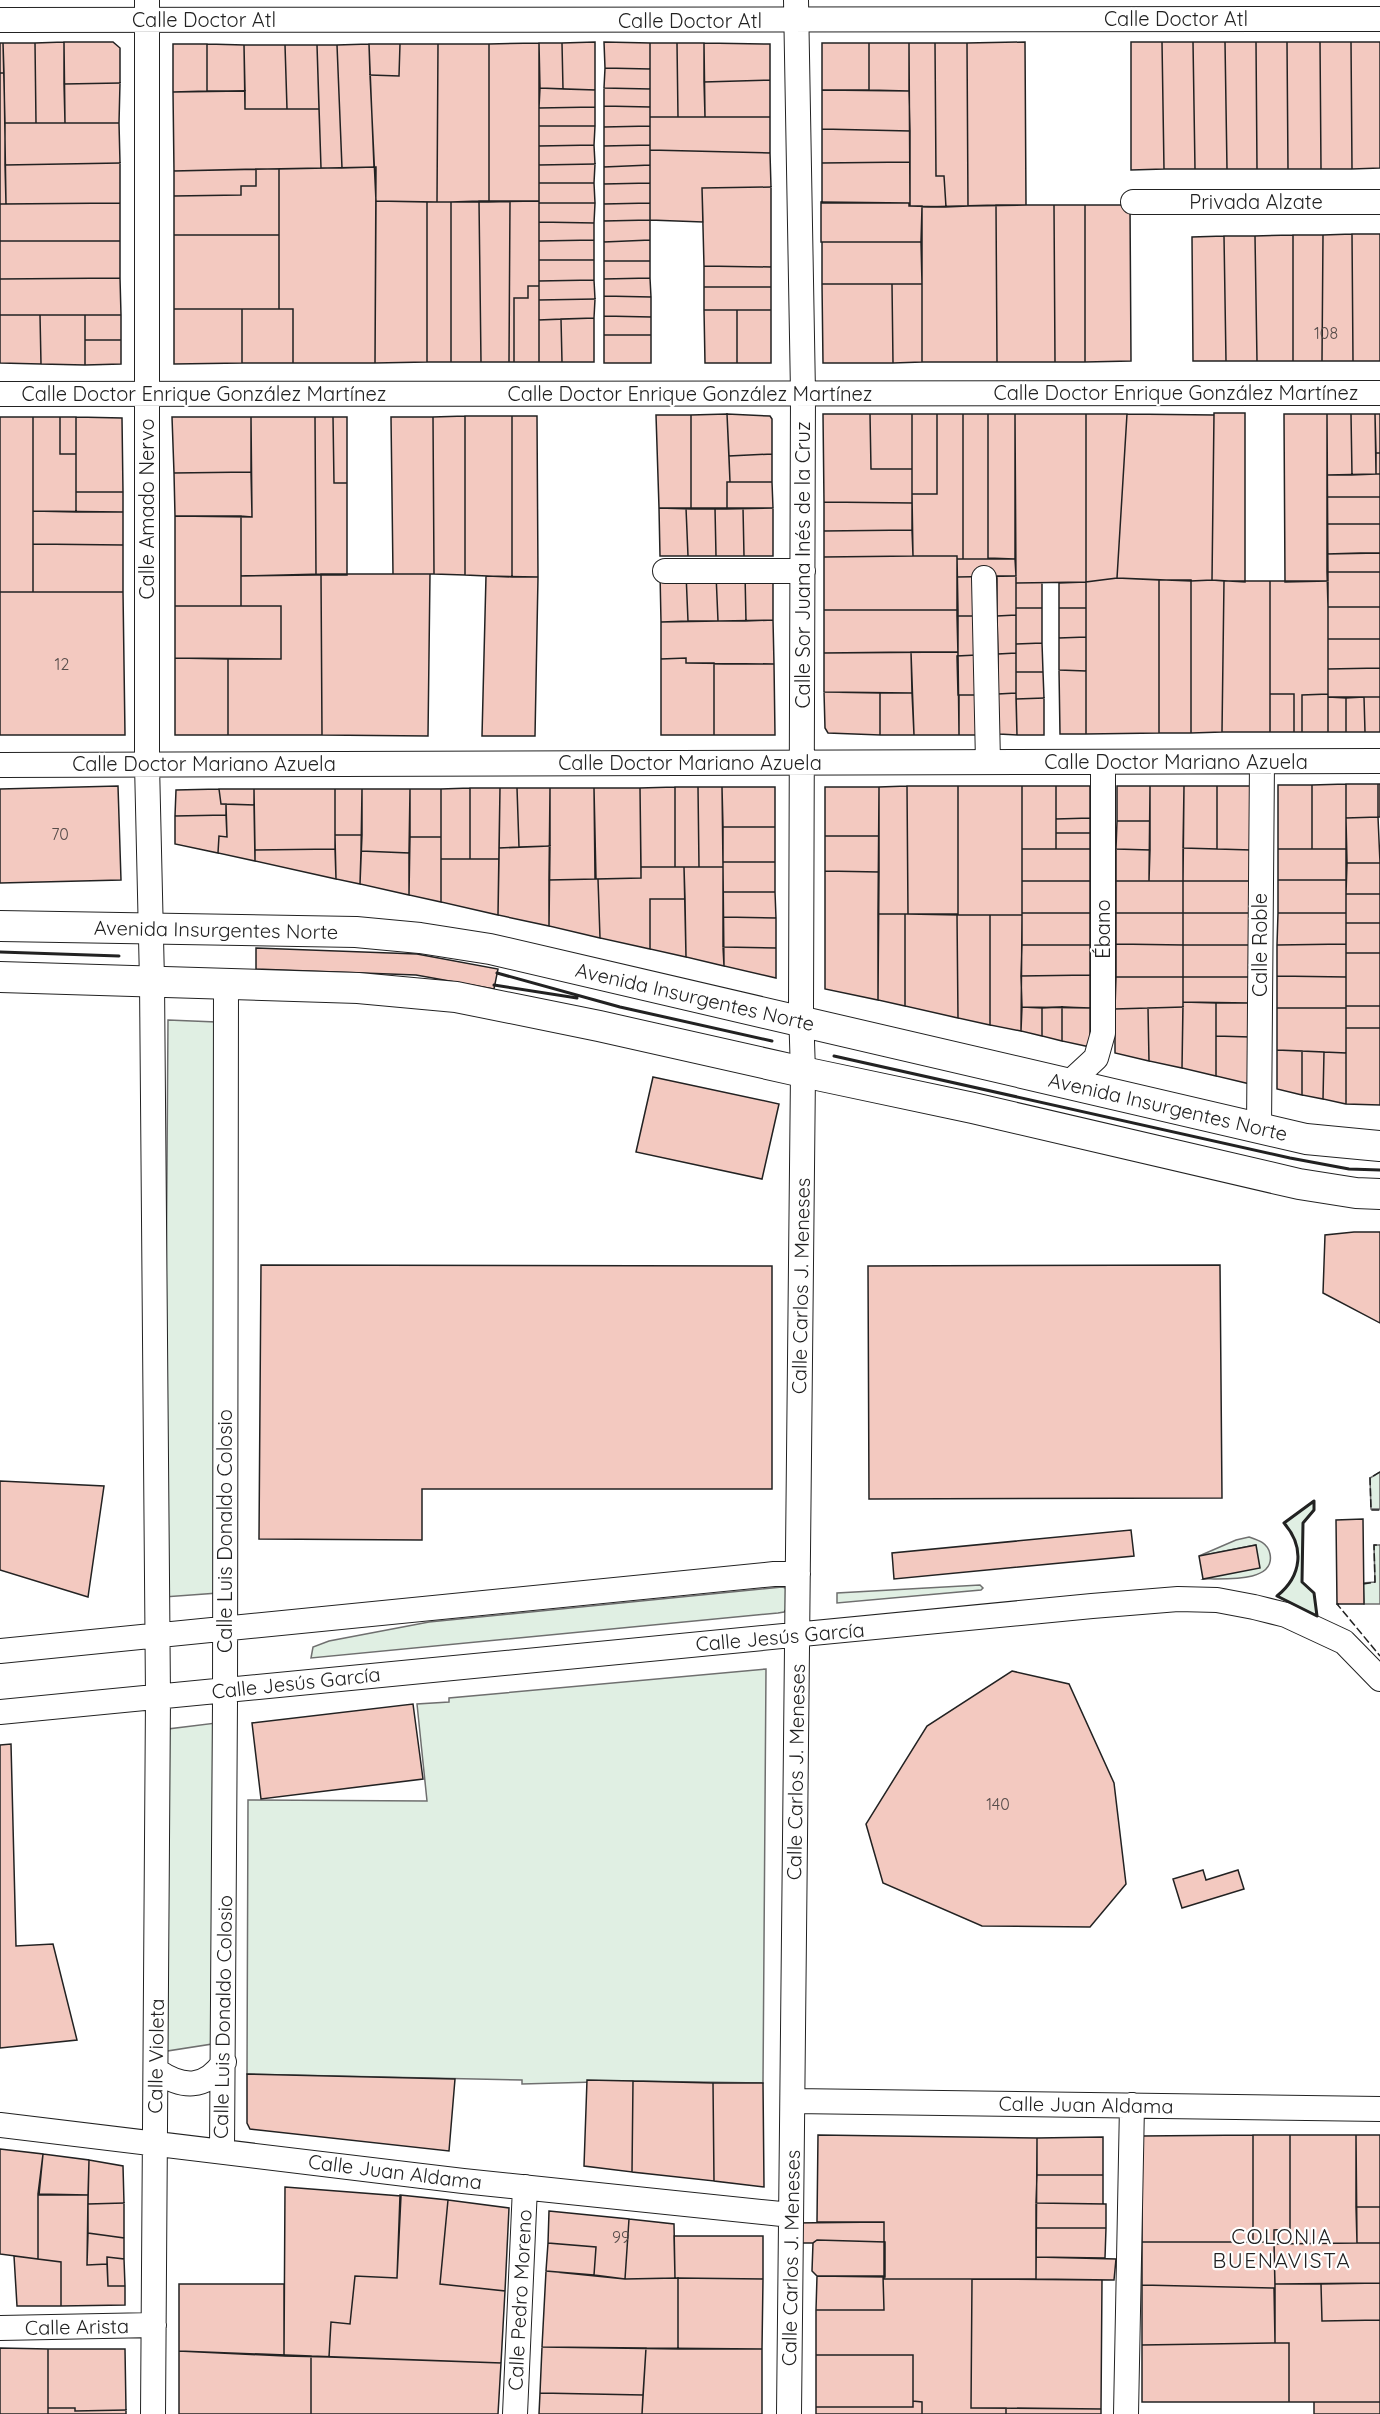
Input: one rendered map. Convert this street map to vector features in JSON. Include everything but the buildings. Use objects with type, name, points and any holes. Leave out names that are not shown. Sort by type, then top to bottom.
[{"type":"main road","name":"Avenida Insurgentes Norte","points":[[0,926],[356,932],[420,938],[490,949],[1316,1141],[1380,1146]]},
{"type":"main road","points":[[0,977],[394,990],[456,997],[973,1108],[1299,1184],[1356,1193],[1380,1194]]},
{"type":"street","name":"Calle Doctor Atl","points":[[0,20],[147,10],[796,10],[900,19],[1380,19]]},
{"type":"street","name":"Calle Amado Nervo","points":[[147,10],[147,764],[152,981]]},
{"type":"street","name":"Calle Sor Juana Inés de la Cruz","points":[[796,10],[803,393],[801,1022]]},
{"type":"street","name":"Privada Alzate","points":[[1133,202],[1380,202]]},
{"type":"street","name":"Calle Doctor Enrique González Martínez","points":[[0,394],[1380,393]]},
{"type":"street","points":[[665,571],[803,571]]},
{"type":"street","points":[[984,578],[988,762]]},
{"type":"street","name":"Ébano","points":[[1068,1084],[1096,1058],[1103,1033],[1103,762]]},
{"type":"street","name":"Calle Roble","points":[[1258,1128],[1262,762]]},
{"type":"street","name":"Calle Doctor Mariano Azuela","points":[[0,765],[1380,762]]},
{"type":"street","points":[[152,981],[158,1697]]},
{"type":"street","name":"Calle Luis Donaldo Colosio","points":[[222,2150],[226,984]]},
{"type":"street","name":"Calle Carlos J. Meneses","points":[[789,2414],[803,1072],[801,1022]]},
{"type":"street","points":[[0,1651],[798,1574]]},
{"type":"street","name":"Calle Jesús García","points":[[0,1712],[1138,1601],[1217,1600],[1286,1615],[1335,1637],[1355,1651],[1380,1679]]},
{"type":"street","name":"Calle Violeta","points":[[153,2414],[158,1697]]},
{"type":"street","points":[[157,2071],[170,2080],[186,2084],[202,2082],[216,2074],[224,2062]]},
{"type":"street","name":"Calle Juan Aldama","points":[[793,2101],[1380,2109]]},
{"type":"street","points":[[1126,2414],[1132,2105]]},
{"type":"street","name":"Calle Juan Aldama","points":[[0,2125],[155,2145],[222,2150],[525,2187],[791,2215]]},
{"type":"street","name":"Calle Pedro Moreno","points":[[515,2414],[525,2187]]},
{"type":"street","name":"Calle Arista","points":[[0,2328],[154,2325]]},
{"type":"green space","points":[[168,1020],[216,1022],[218,1593],[164,1597]]},
{"type":"green space","points":[[1380,1472],[1380,1509],[1371,1509],[1370,1478]]},
{"type":"green space","points":[[1314,1501],[1314,1510],[1303,1523],[1302,1582],[1314,1593],[1317,1616],[1277,1596],[1292,1580],[1298,1561],[1295,1542],[1284,1523]]},
{"type":"green space","points":[[1249,1537],[1262,1543],[1269,1550],[1270,1564],[1264,1570],[1256,1575],[1233,1579],[1203,1579],[1256,1545],[1199,1556],[1236,1540]]},
{"type":"green space","points":[[1374,1545],[1380,1545],[1380,1604],[1364,1604],[1363,1583],[1375,1582]]},
{"type":"green space","points":[[980,1585],[983,1588],[981,1590],[837,1603],[837,1593]]},
{"type":"green space","points":[[786,1588],[788,1607],[784,1612],[778,1613],[311,1658],[313,1647],[329,1641],[429,1622]]},
{"type":"green space","points":[[766,1669],[763,2083],[632,2081],[522,2084],[522,2080],[247,2074],[248,1800],[427,1801],[417,1704],[449,1702],[449,1698]]},
{"type":"green space","points":[[216,1723],[212,2044],[167,2051],[168,1729]]},
{"type":"fence","points":[[1380,1472],[1370,1478],[1371,1510],[1380,1510]]},
{"type":"fence","points":[[1363,1584],[1375,1582],[1374,1545],[1380,1545]]},
{"type":"fence","points":[[1339,1604],[1337,1604],[1380,1656]]},
{"type":"wall","points":[[0,952],[119,956]]},
{"type":"wall","points":[[497,973],[620,1007],[772,1041]]},
{"type":"wall","points":[[494,985],[577,998]]},
{"type":"wall","points":[[834,1056],[1290,1158],[1349,1169],[1380,1170]]},
{"type":"wall","points":[[1314,1501],[1314,1510],[1303,1523],[1302,1582],[1314,1593],[1317,1616],[1277,1596],[1292,1580],[1298,1561],[1295,1542],[1284,1523],[1314,1501]]},
{"type":"district","name":"COLONIA BUENAVISTA","points":[[1282,2249]]}]
